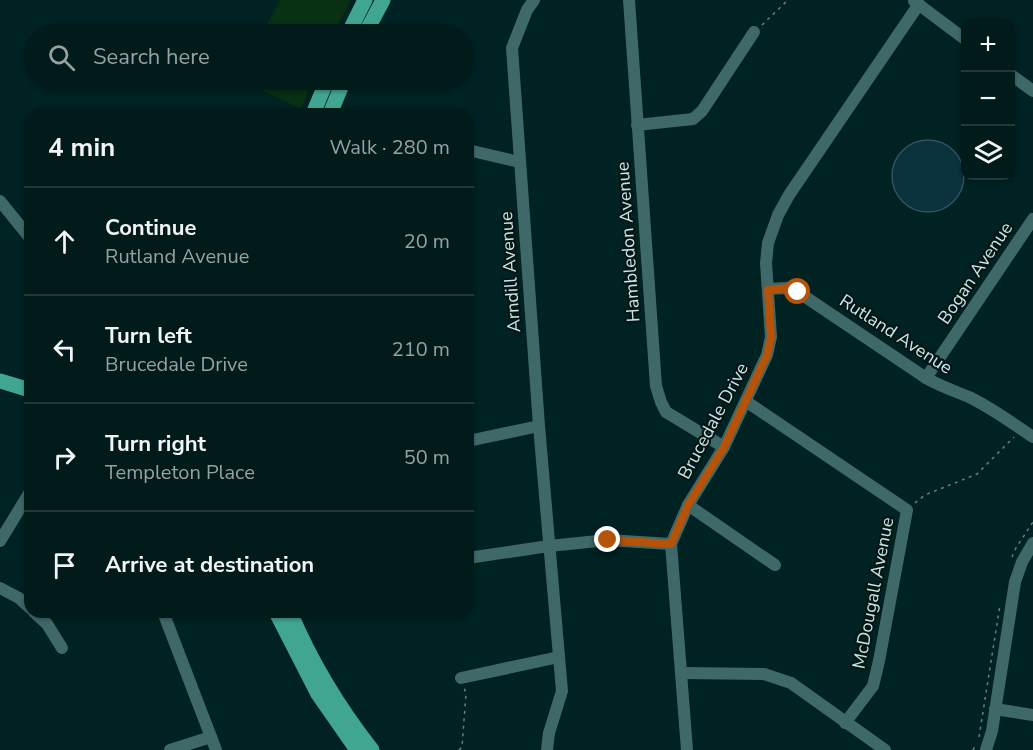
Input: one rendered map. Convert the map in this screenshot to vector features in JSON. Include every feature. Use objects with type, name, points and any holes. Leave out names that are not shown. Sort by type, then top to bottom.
[{"type":"main road","points":[[353,24],[365,0]]},
{"type":"main road","points":[[370,24],[383,0]]},
{"type":"main road","points":[[315,108],[323,90]]},
{"type":"main road","points":[[326,108],[331,90]]},
{"type":"main road","points":[[333,108],[341,90]]},
{"type":"main road","points":[[0,381],[24,388]]},
{"type":"main road","points":[[279,618],[318,694],[357,750]]},
{"type":"main road","points":[[293,618],[327,685],[372,750]]},
{"type":"street","name":"Arndill Avenue","points":[[534,0],[526,10],[512,48],[539,426],[562,691],[549,733],[548,750]]},
{"type":"street","name":"Hambledon Avenue","points":[[629,0],[656,386],[666,412],[724,447]]},
{"type":"street","points":[[916,2],[961,35]]},
{"type":"street","name":"Brucedale Drive","points":[[687,750],[671,544],[688,505],[724,447],[747,402],[767,355],[771,337],[766,263],[768,243],[778,215],[916,2]]},
{"type":"street","points":[[637,125],[693,119],[702,111],[754,32]]},
{"type":"street","points":[[1015,77],[1033,91]]},
{"type":"street","points":[[474,151],[519,162]]},
{"type":"street","points":[[0,201],[24,231]]},
{"type":"street","name":"Bogan Avenue","points":[[926,378],[1033,219]]},
{"type":"street","name":"Rutland Avenue","points":[[768,290],[787,288],[798,292],[926,378],[993,410],[1033,437]]},
{"type":"street","name":"McDougall Avenue","points":[[747,402],[907,510],[873,686],[845,723]]},
{"type":"street","points":[[474,440],[539,426]]},
{"type":"street","points":[[0,541],[24,502]]},
{"type":"street","points":[[688,505],[775,565]]},
{"type":"street","points":[[474,557],[608,540],[671,544]]},
{"type":"street","points":[[986,750],[992,731],[1016,582],[1033,543]]},
{"type":"street","points":[[0,588],[24,603]]},
{"type":"street","points":[[40,618],[62,648]]},
{"type":"street","points":[[165,618],[216,750]]},
{"type":"street","points":[[461,678],[559,657]]},
{"type":"street","points":[[681,673],[764,674],[791,683],[885,750]]},
{"type":"street","points":[[995,710],[1033,715]]},
{"type":"street","points":[[170,750],[211,736]]},
{"type":"path","points":[[754,32],[788,0]]},
{"type":"path","points":[[907,510],[925,495],[977,474],[1022,429]]},
{"type":"path","points":[[459,750],[462,747],[466,694],[461,678]]},
{"type":"green space","points":[[280,0],[351,0],[338,24],[267,24]]},
{"type":"green space","points":[[262,90],[309,90],[301,108]]},
{"type":"building","points":[[921,141],[935,141],[948,146],[961,162],[963,183],[958,196],[948,206],[935,211],[921,211],[908,206],[898,196],[893,183],[893,169],[898,156],[908,146]]},
{"type":"route","points":[[608,540],[671,544],[688,505],[724,447],[762,369],[771,337],[768,290],[787,288],[798,292]]}]
